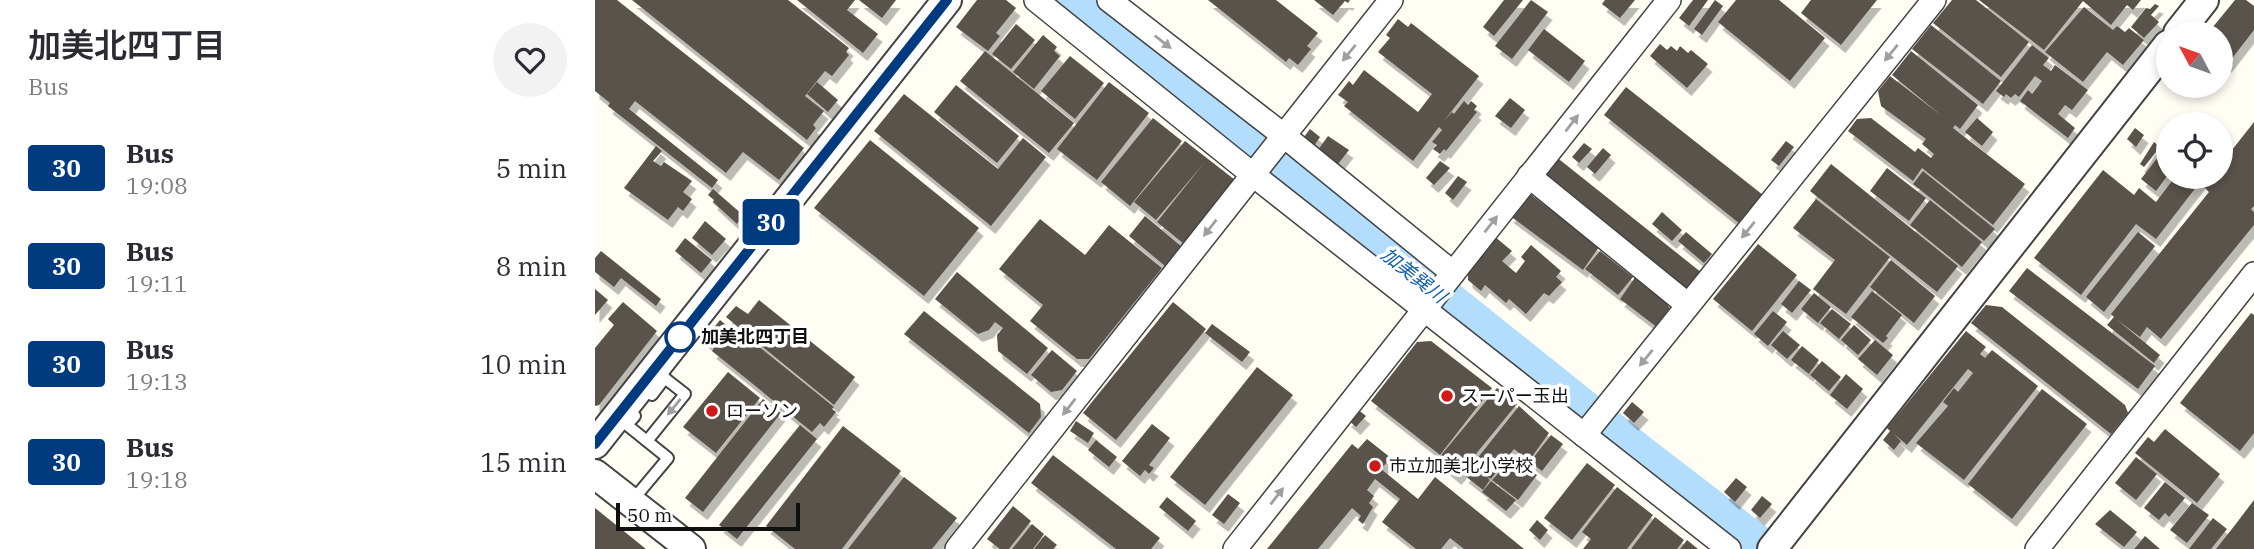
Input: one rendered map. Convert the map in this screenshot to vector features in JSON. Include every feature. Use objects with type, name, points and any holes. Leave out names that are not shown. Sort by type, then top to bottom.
[{"type":"street","points":[[595,444],[660,374],[947,0]]},
{"type":"street","points":[[1036,0],[1729,549]]},
{"type":"street","points":[[1109,0],[1279,140],[1451,275]]},
{"type":"street","points":[[957,549],[1391,0]]},
{"type":"street","points":[[1235,549],[1669,0]]},
{"type":"street","points":[[1584,435],[1934,0]]},
{"type":"street","points":[[2187,21],[2204,0]]},
{"type":"street","points":[[1772,549],[2156,60]]},
{"type":"street","points":[[1529,176],[1688,305]]},
{"type":"street","points":[[2037,549],[2254,274]]},
{"type":"street","points":[[595,474],[691,549]]},
{"type":"lane","points":[[631,502],[668,458],[627,425],[660,374],[685,394],[647,441]]},
{"type":"building","points":[[595,0],[617,0],[804,148],[779,180],[743,152],[726,173],[635,101],[629,109],[718,180],[712,188],[608,106],[610,103],[595,91]]},
{"type":"building","points":[[632,0],[788,0],[849,48],[846,52],[849,55],[832,76],[825,71],[805,96],[824,111],[813,125],[816,128],[807,140]]},
{"type":"building","points":[[797,0],[855,0],[847,10],[878,34],[863,53]]},
{"type":"building","points":[[859,0],[896,0],[882,18]]},
{"type":"building","points":[[977,0],[1006,0],[1016,8],[996,33],[1000,36],[988,51],[956,27]]},
{"type":"building","points":[[1208,0],[1276,0],[1318,33],[1307,46],[1311,49],[1298,65],[1289,58],[1286,62]]},
{"type":"building","points":[[1314,0],[1350,0],[1348,3],[1345,1],[1333,15]]},
{"type":"building","points":[[1504,0],[1523,0],[1494,36],[1483,27]]},
{"type":"building","points":[[1531,0],[1548,12],[1512,59],[1495,46]]},
{"type":"building","points":[[1605,0],[1635,0],[1620,18],[1602,4]]},
{"type":"building","points":[[1693,0],[1708,0],[1689,26],[1679,18]]},
{"type":"building","points":[[1715,0],[1723,6],[1702,35],[1694,29]]},
{"type":"building","points":[[1736,0],[1779,0],[1825,38],[1790,81],[1718,22]]},
{"type":"building","points":[[1811,0],[1877,0],[1841,45],[1801,13]]},
{"type":"building","points":[[1952,0],[1976,0],[2029,42],[2001,77],[1933,23]]},
{"type":"building","points":[[1979,0],[2141,0],[2133,10],[2127,5],[2111,25],[2083,1],[2044,50]]},
{"type":"building","points":[[2235,0],[2246,0],[2254,6],[2254,30],[2233,57],[2233,21],[2218,21]]},
{"type":"building","points":[[2155,4],[2159,6],[2151,15],[2158,21],[2144,38],[2131,27],[2146,8],[2150,9]]},
{"type":"building","points":[[2084,7],[2113,30],[2117,26],[2125,32],[2129,28],[2144,40],[2123,65],[2107,52],[2083,82],[2045,52]]},
{"type":"building","points":[[1398,19],[1408,27],[1411,23],[1479,76],[1444,121],[1452,112],[1454,114],[1464,101],[1468,105],[1471,101],[1477,106],[1474,110],[1477,112],[1446,151],[1444,149],[1440,154],[1433,149],[1437,145],[1432,142],[1442,130],[1439,127],[1413,161],[1344,106],[1348,102],[1338,95],[1349,81],[1353,85],[1364,70],[1418,112],[1432,94],[1378,52],[1390,38],[1386,35]]},
{"type":"building","points":[[1016,24],[1035,40],[1011,69],[992,54]]},
{"type":"building","points":[[1931,25],[2001,81],[1983,104],[1912,49]]},
{"type":"building","points":[[1544,29],[1585,61],[1569,82],[1528,50]]},
{"type":"building","points":[[1043,35],[1057,47],[1054,51],[1060,56],[1034,89],[1013,72]]},
{"type":"building","points":[[1660,44],[1667,50],[1671,46],[1677,51],[1680,46],[1688,53],[1691,50],[1708,64],[1687,88],[1650,56]]},
{"type":"building","points":[[2032,45],[2049,58],[2043,65],[2051,71],[2055,65],[2088,90],[2072,110],[2065,105],[2058,114],[2075,128],[2068,138],[2020,101],[2028,90],[2032,94],[2042,81],[2035,76],[2019,97],[2015,94],[2011,98],[2006,94],[2004,97],[1996,91]]},
{"type":"building","points":[[985,51],[1074,123],[1049,153],[960,81]]},
{"type":"building","points":[[1911,51],[1978,105],[1960,129],[1955,125],[1953,128],[2025,184],[1993,225],[1922,168],[1913,181],[1848,131],[1857,119],[1871,118],[1915,152],[1918,148],[1931,158],[1934,154],[1922,144],[1926,139],[1881,106],[1878,91],[1890,76],[1942,116],[1892,75]]},
{"type":"building","points":[[1070,56],[1104,83],[1075,119],[1041,91]]},
{"type":"building","points":[[817,82],[838,100],[828,112],[807,94]]},
{"type":"building","points":[[1109,82],[1149,113],[1097,180],[1057,149]]},
{"type":"building","points":[[956,85],[1019,136],[997,163],[934,112]]},
{"type":"building","points":[[1626,87],[1763,195],[1740,224],[1604,115]]},
{"type":"building","points":[[904,94],[998,169],[1023,138],[1046,157],[991,226],[874,131]]},
{"type":"building","points":[[1510,98],[1525,110],[1511,128],[1495,116]]},
{"type":"building","points":[[1153,118],[1182,141],[1130,206],[1101,182]]},
{"type":"building","points":[[1977,118],[1993,132],[1982,146],[1965,132]]},
{"type":"building","points":[[2254,122],[2254,206],[2251,209],[2254,212],[2254,225],[2161,339],[2147,327],[2140,337],[2116,319],[2160,355],[2154,363],[2107,325],[2114,317],[2111,314],[2209,192],[2206,189],[2233,189],[2233,149]]},
{"type":"building","points":[[2135,128],[2144,135],[2136,147],[2127,139]]},
{"type":"building","points":[[1310,129],[1320,137],[1312,149],[1301,141]]},
{"type":"building","points":[[1328,136],[1349,150],[1335,168],[1315,154]]},
{"type":"building","points":[[870,140],[979,228],[924,296],[814,208]]},
{"type":"building","points":[[1185,141],[1235,180],[1184,244],[1157,222],[1204,163],[1156,220],[1134,202]]},
{"type":"building","points":[[1786,141],[1794,147],[1779,166],[1771,160]]},
{"type":"building","points":[[2154,142],[2156,152],[2144,167],[2140,164]]},
{"type":"building","points":[[1584,143],[1592,149],[1579,163],[1572,157]]},
{"type":"building","points":[[656,146],[662,151],[653,161],[661,166],[664,162],[692,181],[683,192],[692,199],[683,211],[678,207],[668,220],[624,188]]},
{"type":"building","points":[[1603,148],[1611,155],[1595,174],[1587,167]]},
{"type":"building","points":[[1555,156],[1702,273],[1690,287],[1684,289],[1542,173]]},
{"type":"building","points":[[2156,160],[2156,191],[2141,179]]},
{"type":"building","points":[[1440,161],[1450,168],[1434,185],[1426,178]]},
{"type":"building","points":[[1831,164],[1958,266],[1937,292],[1810,191]]},
{"type":"building","points":[[1887,168],[1926,198],[1909,221],[1870,191]]},
{"type":"building","points":[[2103,170],[2134,195],[2139,188],[2156,202],[2166,189],[2195,189],[2156,239],[2136,224],[2081,295],[2034,258]]},
{"type":"building","points":[[1923,171],[1995,229],[1984,241],[1913,184]]},
{"type":"building","points":[[1458,176],[1467,182],[1453,200],[1445,193]]},
{"type":"building","points":[[713,189],[743,215],[737,224],[708,195]]},
{"type":"building","points":[[1530,194],[1599,247],[1583,270],[1509,215]]},
{"type":"building","points":[[1816,199],[1890,257],[1846,314],[1813,289],[1835,260],[1793,228]]},
{"type":"building","points":[[1930,200],[1982,242],[1962,267],[1910,225]]},
{"type":"building","points":[[1662,212],[1682,230],[1672,241],[1652,224]]},
{"type":"building","points":[[1145,216],[1181,246],[1165,266],[1129,236]]},
{"type":"building","points":[[1040,219],[1085,255],[1109,225],[1162,268],[1089,359],[1077,359],[1030,321],[1043,305],[999,269]]},
{"type":"building","points":[[705,221],[726,239],[712,255],[692,238]]},
{"type":"building","points":[[1686,232],[1712,254],[1704,263],[1678,241]]},
{"type":"building","points":[[2138,232],[2155,246],[2104,312],[2086,297]]},
{"type":"building","points":[[1494,236],[1512,251],[1502,261],[1516,273],[1525,261],[1521,257],[1531,245],[1561,271],[1556,277],[1562,282],[1549,296],[1544,293],[1526,314],[1509,299],[1506,303],[1485,285],[1481,291],[1468,280],[1468,266]]},
{"type":"building","points":[[685,238],[712,260],[701,273],[675,251]]},
{"type":"building","points":[[1758,244],[1797,275],[1752,331],[1713,299]]},
{"type":"building","points":[[601,251],[661,299],[656,306],[621,278],[614,287],[595,272],[595,258]]},
{"type":"building","points":[[1600,251],[1633,277],[1618,295],[1585,269]]},
{"type":"building","points":[[1891,260],[1935,296],[1914,323],[1870,287]]},
{"type":"building","points":[[2027,268],[2155,366],[2138,389],[2009,291]]},
{"type":"building","points":[[957,272],[1048,348],[1027,374],[998,351],[997,335],[1003,328],[995,322],[989,330],[978,334],[935,299]]},
{"type":"building","points":[[1636,276],[1667,300],[1670,312],[1658,328],[1620,299]]},
{"type":"building","points":[[1799,281],[1811,290],[1792,313],[1781,304]]},
{"type":"building","points":[[595,289],[608,300],[595,315]]},
{"type":"building","points":[[1872,291],[1902,315],[1883,343],[1851,317]]},
{"type":"building","points":[[1814,293],[1831,307],[1818,323],[1801,309]]},
{"type":"building","points":[[759,300],[855,377],[834,405],[726,317],[736,306],[748,314]]},
{"type":"building","points":[[623,302],[657,331],[599,405],[595,406],[595,348],[614,325],[608,319]]},
{"type":"building","points":[[1173,302],[1206,329],[1116,440],[1083,413]]},
{"type":"building","points":[[1986,305],[2002,307],[2125,405],[2128,413],[2111,434],[1971,323]]},
{"type":"building","points":[[1832,309],[1851,324],[1839,339],[1820,323]]},
{"type":"building","points":[[924,311],[1040,404],[1041,417],[1029,433],[904,334]]},
{"type":"building","points":[[1773,311],[1787,322],[1768,346],[1754,334]]},
{"type":"building","points":[[2251,313],[2254,315],[2254,433],[2240,451],[2180,403]]},
{"type":"building","points":[[720,320],[730,328],[732,325],[834,407],[832,409],[836,412],[824,427],[820,423],[812,432],[712,351],[714,348],[704,340]]},
{"type":"building","points":[[1212,324],[1250,352],[1242,362],[1205,333]]},
{"type":"building","points":[[1854,325],[1871,340],[1858,355],[1841,340]]},
{"type":"building","points":[[1783,331],[1800,345],[1787,359],[1771,345]]},
{"type":"building","points":[[1966,331],[1986,347],[1980,354],[1985,358],[1992,350],[2038,386],[1964,480],[1916,443],[1948,406],[1943,402],[1954,388],[1958,392],[1973,373],[1968,369],[1907,445],[1894,434],[1901,441],[1894,450],[1883,440],[1890,431],[1887,428]]},
{"type":"building","points":[[1875,340],[1893,355],[1877,375],[1858,359]]},
{"type":"building","points":[[1431,341],[1492,388],[1440,455],[1371,401],[1417,342]]},
{"type":"building","points":[[1802,346],[1819,360],[1809,374],[1791,360]]},
{"type":"building","points":[[1052,350],[1077,371],[1062,390],[1051,392],[1031,375]]},
{"type":"building","points":[[1822,361],[1841,377],[1829,391],[1810,375]]},
{"type":"building","points":[[1257,367],[1293,395],[1205,505],[1170,477]]},
{"type":"building","points":[[728,372],[760,398],[716,453],[683,427]]},
{"type":"building","points":[[1846,374],[1863,389],[1847,409],[1830,395]]},
{"type":"building","points":[[1497,388],[1517,404],[1457,477],[1437,460]]},
{"type":"building","points":[[2042,389],[2087,424],[2012,519],[1968,484]]},
{"type":"building","points":[[763,399],[781,413],[703,512],[685,498]]},
{"type":"building","points":[[1632,402],[1644,412],[1634,423],[1623,413]]},
{"type":"building","points":[[1519,406],[1549,433],[1529,461],[1514,449],[1491,479],[1487,477],[1490,480],[1483,490],[1464,475]]},
{"type":"building","points":[[1356,408],[1366,416],[1356,427],[1347,419]]},
{"type":"building","points":[[1076,421],[1094,433],[1088,443],[1070,431]]},
{"type":"building","points":[[1152,424],[1170,438],[1149,465],[1154,468],[1149,474],[1145,470],[1140,476],[1122,461]]},
{"type":"building","points":[[800,425],[817,439],[737,539],[719,525]]},
{"type":"building","points":[[843,426],[901,471],[842,549],[795,549],[766,526]]},
{"type":"building","points":[[2165,429],[2220,474],[2197,503],[2135,453],[2148,437],[2154,442]]},
{"type":"building","points":[[1551,435],[1563,444],[1542,471],[1530,462]]},
{"type":"building","points":[[1367,439],[1391,458],[1381,469],[1418,499],[1435,477],[1524,549],[1464,549],[1450,538],[1441,549],[1416,549],[1382,522],[1400,499],[1375,479],[1367,490],[1374,496],[1369,503],[1373,507],[1363,524],[1358,520],[1361,516],[1352,508],[1318,549],[1267,549],[1352,444],[1358,449]]},
{"type":"building","points":[[1096,440],[1117,457],[1109,467],[1088,450]]},
{"type":"building","points":[[1053,455],[1160,538],[1151,549],[1116,549],[1031,483]]},
{"type":"building","points":[[1514,457],[1537,475],[1518,500],[1492,480]]},
{"type":"building","points":[[2136,457],[2157,474],[2136,500],[2115,483]]},
{"type":"building","points":[[1587,463],[1615,485],[1572,540],[1544,518]]},
{"type":"building","points":[[904,477],[957,518],[932,549],[848,549]]},
{"type":"building","points":[[1736,478],[1747,487],[1735,502],[1724,492]]},
{"type":"building","points":[[1491,481],[1516,500],[1506,511],[1482,492]]},
{"type":"building","points":[[2165,482],[2185,498],[2169,517],[2165,513],[2159,520],[2144,508]]},
{"type":"building","points":[[1617,487],[1653,515],[1627,549],[1583,549],[1591,539],[1582,532]]},
{"type":"building","points":[[1228,494],[1240,503],[1224,524],[1212,515]]},
{"type":"building","points":[[1762,496],[1772,504],[1760,518],[1751,510]]},
{"type":"building","points":[[1167,497],[1196,521],[1188,531],[1159,507]]},
{"type":"building","points":[[2254,500],[2254,549],[2216,549],[2235,525]]},
{"type":"building","points":[[2192,503],[2209,515],[2187,543],[2170,530]]},
{"type":"building","points":[[1013,506],[1031,521],[1009,549],[1000,549],[987,539]]},
{"type":"building","points":[[595,508],[646,549],[595,549]]},
{"type":"building","points":[[2110,510],[2137,532],[2124,547],[2095,524]]},
{"type":"building","points":[[1655,517],[1684,540],[1677,549],[1631,549]]},
{"type":"building","points":[[2213,518],[2227,529],[2211,549],[2189,549]]},
{"type":"building","points":[[1537,520],[1548,530],[1540,540],[1529,530]]},
{"type":"building","points":[[1032,524],[1044,534],[1033,549],[1012,549]]},
{"type":"building","points":[[1045,535],[1057,545],[1053,549],[1034,549]]},
{"type":"building","points":[[2145,536],[2160,549],[2134,549]]},
{"type":"building","points":[[1687,540],[1698,549],[1680,549]]},
{"type":"waterway","name":"加美巽川","points":[[1069,0],[1634,453],[1759,549]]},
{"type":"bus line","name":"30","points":[[595,444],[947,0]]},
{"type":"place","name":"加美北四丁目","points":[[680,337]]},
{"type":"place","name":"スーパー玉出","points":[[1447,396]]},
{"type":"place","name":"ローソン","points":[[712,411]]},
{"type":"place","name":"市立加美北小学校","points":[[1375,466]]}]
